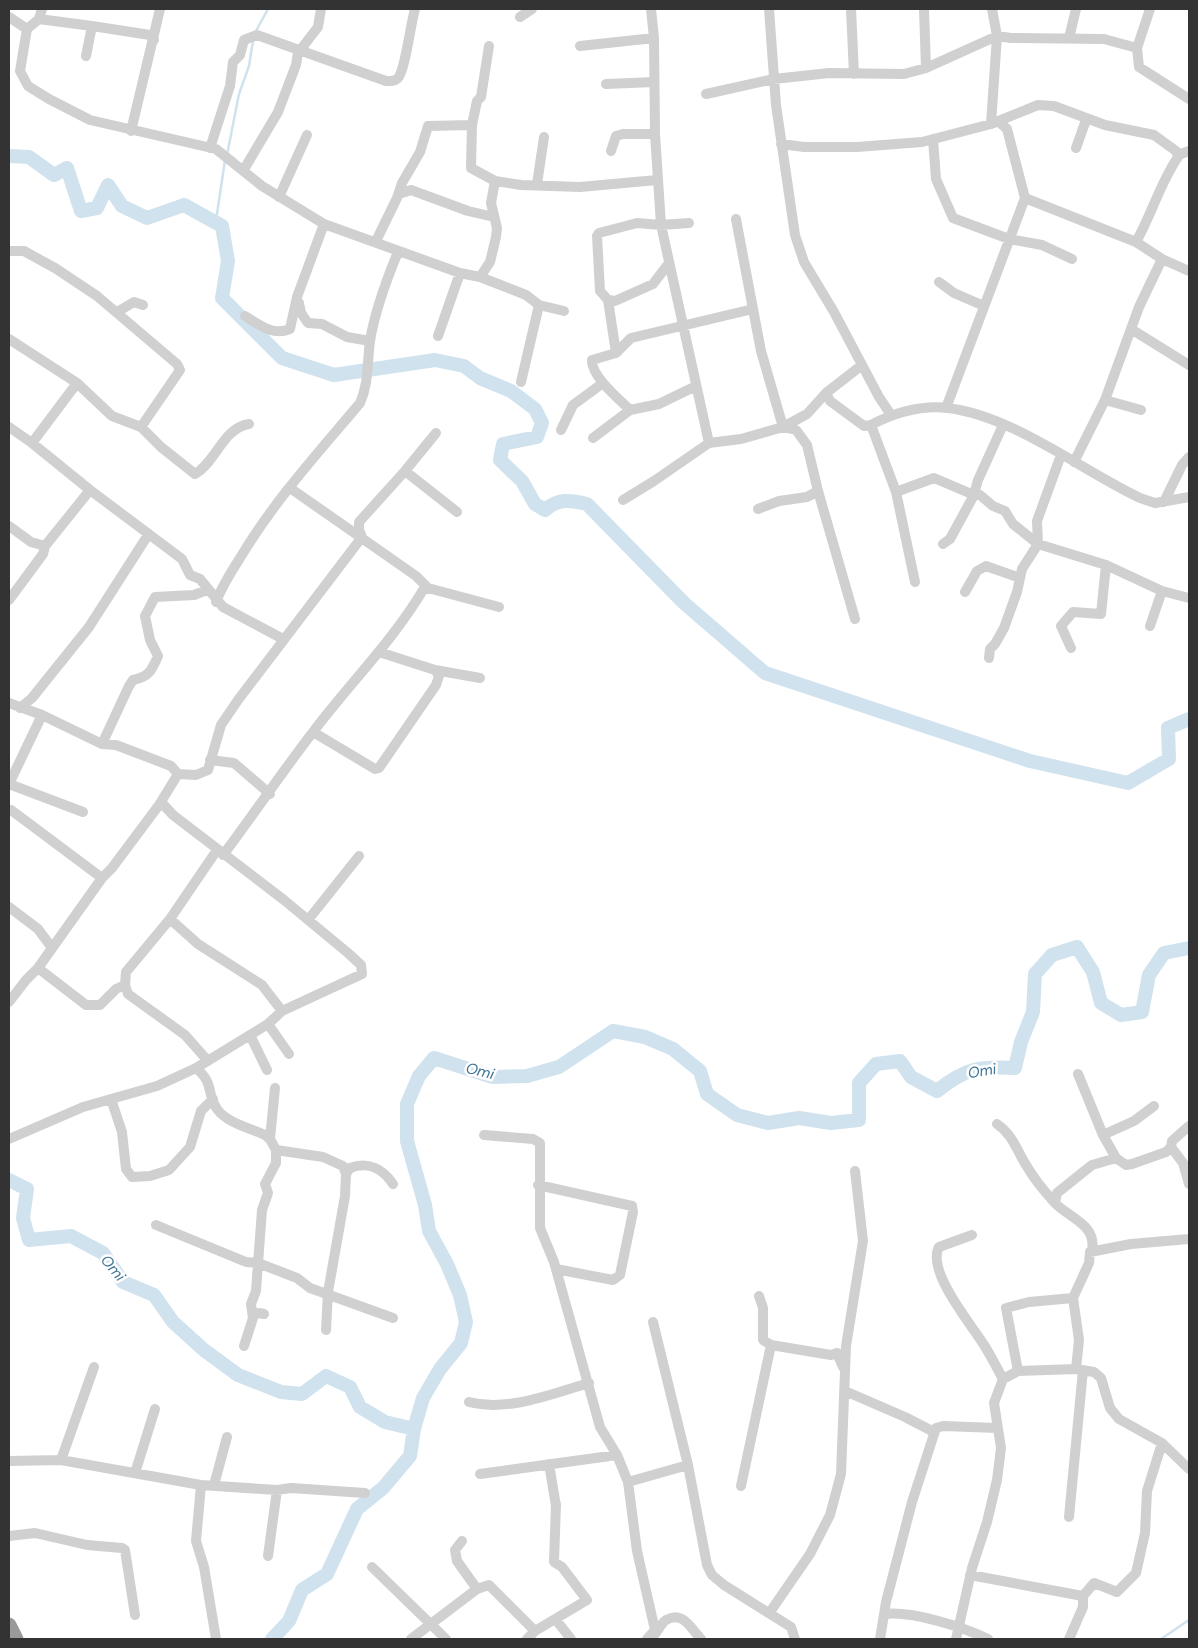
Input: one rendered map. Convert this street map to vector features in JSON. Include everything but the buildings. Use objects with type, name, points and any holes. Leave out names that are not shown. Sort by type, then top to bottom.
[{"type":"highway","points":[[9,1625],[16,1639]]},
{"type":"street","points":[[131,131],[160,9]]},
{"type":"street","points":[[243,171],[278,112],[300,50],[318,26],[320,9]]},
{"type":"street","points":[[210,148],[230,86],[233,62],[240,55],[244,40],[254,35],[386,81],[394,81],[398,78],[403,68],[414,9]]},
{"type":"street","points":[[520,17],[532,9]]},
{"type":"street","points":[[651,9],[654,38],[654,134],[661,225],[709,443]]},
{"type":"street","points":[[769,9],[781,144],[795,235],[804,262],[891,415]]},
{"type":"street","points":[[851,9],[854,74]]},
{"type":"street","points":[[924,9],[926,68]]},
{"type":"street","points":[[992,9],[998,36],[995,122]]},
{"type":"street","points":[[1069,38],[1076,9]]},
{"type":"street","points":[[1150,9],[1137,48],[1139,67],[1189,99]]},
{"type":"street","points":[[154,40],[150,35],[92,26],[41,14],[27,30],[20,71],[28,86],[90,120],[210,148],[226,157],[278,197],[324,224],[376,241],[398,252],[460,273],[480,277],[526,295],[539,305],[564,311]]},
{"type":"street","points":[[9,18],[27,30]]},
{"type":"street","points":[[86,56],[92,26]]},
{"type":"street","points":[[706,94],[774,79],[829,73],[904,74],[926,68],[998,36],[1011,38],[1104,39],[1137,48]]},
{"type":"street","points":[[580,46],[654,38]]},
{"type":"street","points":[[489,46],[481,97],[477,101],[472,125],[471,168],[495,181],[580,187],[657,180]]},
{"type":"street","points":[[606,84],[654,82]]},
{"type":"street","points":[[781,144],[804,147],[857,147],[922,142],[995,122],[1038,104],[1054,106],[1086,120],[1154,135],[1178,155]]},
{"type":"street","points":[[1076,148],[1086,120]]},
{"type":"street","points":[[946,408],[1025,198],[1007,129],[995,122]]},
{"type":"street","points":[[376,241],[402,183],[420,152],[428,126],[472,125]]},
{"type":"street","points":[[611,151],[616,136],[623,134],[654,134]]},
{"type":"street","points":[[278,197],[307,135]]},
{"type":"street","points":[[537,184],[544,138]]},
{"type":"street","points":[[933,139],[936,179],[953,218],[1009,239],[1042,245],[1072,259]]},
{"type":"street","points":[[1136,242],[1178,155],[1189,151]]},
{"type":"street","points":[[480,277],[490,262],[497,228],[491,203],[495,181]]},
{"type":"street","points":[[398,194],[411,190],[468,211],[494,218]]},
{"type":"street","points":[[1025,198],[1136,242],[1162,259],[1189,272]]},
{"type":"street","points":[[736,219],[761,351],[783,427]]},
{"type":"street","points":[[616,353],[608,300],[600,291],[597,236],[599,232],[637,223],[661,225],[689,223]]},
{"type":"street","points":[[245,316],[265,329],[280,333],[290,329],[297,297],[324,224]]},
{"type":"street","points":[[9,251],[24,251],[55,268],[117,312],[177,364],[180,370],[141,427]]},
{"type":"street","points":[[216,602],[221,590],[256,532],[360,403],[366,389],[370,341],[383,288],[398,252]]},
{"type":"street","points":[[1074,462],[1105,400],[1131,329],[1162,259]]},
{"type":"street","points":[[608,300],[615,301],[652,284],[669,263]]},
{"type":"street","points":[[438,336],[460,273]]},
{"type":"street","points":[[939,282],[954,293],[984,306]]},
{"type":"street","points":[[297,297],[301,313],[308,323],[322,324],[347,337],[370,341]]},
{"type":"street","points":[[117,312],[134,302],[143,305]]},
{"type":"street","points":[[521,382],[539,305]]},
{"type":"street","points":[[630,410],[603,383],[592,366],[592,360],[616,353],[631,338],[753,309]]},
{"type":"street","points":[[1131,329],[1189,365]]},
{"type":"street","points":[[9,339],[77,383],[112,416],[141,427],[161,448],[195,474],[203,469],[230,435],[243,425],[249,424]]},
{"type":"street","points":[[623,500],[709,443],[741,439],[783,427],[807,414],[826,393],[862,365]]},
{"type":"street","points":[[32,443],[77,383]]},
{"type":"street","points":[[561,430],[573,405],[603,383]]},
{"type":"street","points":[[593,438],[630,410],[660,404],[696,386]]},
{"type":"street","points":[[826,393],[830,401],[864,426],[871,426],[891,415],[923,408],[946,408],[1003,425],[1140,498],[1155,503],[1189,497]]},
{"type":"street","points":[[1105,400],[1141,410]]},
{"type":"street","points":[[1003,425],[978,480],[974,494],[980,495],[993,506],[1005,511],[1013,524],[1038,544],[1106,565],[1162,591],[1189,598]]},
{"type":"street","points":[[871,426],[896,492],[915,582]]},
{"type":"street","points":[[9,427],[148,535],[182,559],[190,575],[200,579],[216,602],[283,639]]},
{"type":"street","points":[[783,427],[800,433],[808,445],[818,491],[855,619]]},
{"type":"street","points":[[362,537],[359,530],[359,522],[436,433]]},
{"type":"street","points":[[989,658],[990,649],[995,644],[1010,614],[1022,569],[1038,544],[1037,521],[1061,455]]},
{"type":"street","points":[[1164,502],[1182,465],[1189,457]]},
{"type":"street","points":[[405,471],[457,512]]},
{"type":"street","points":[[896,492],[934,478],[974,495],[950,539],[942,544]]},
{"type":"street","points":[[290,488],[416,576],[428,588],[499,607]]},
{"type":"street","points":[[9,600],[43,554],[45,546],[90,490]]},
{"type":"street","points":[[758,509],[779,501],[807,497],[818,491]]},
{"type":"street","points":[[9,526],[31,542],[45,546]]},
{"type":"street","points":[[20,708],[32,698],[89,626],[148,535]]},
{"type":"street","points":[[9,703],[42,715],[102,744],[116,745],[171,766],[178,774],[196,775],[208,770],[221,725],[283,639],[362,537]]},
{"type":"street","points":[[1071,648],[1061,626],[1073,612],[1101,614],[1106,565]]},
{"type":"street","points":[[965,592],[978,571],[986,566],[1020,578]]},
{"type":"street","points":[[208,1061],[185,1035],[128,994],[125,985],[126,972],[170,919],[220,852],[270,794],[313,732],[406,620],[423,590],[428,588]]},
{"type":"street","points":[[102,744],[129,686],[133,680],[143,678],[152,672],[158,656],[150,640],[144,616],[155,597],[194,595],[207,590]]},
{"type":"street","points":[[1150,626],[1162,591]]},
{"type":"street","points":[[379,652],[435,670],[480,678]]},
{"type":"street","points":[[313,732],[375,769],[380,768],[436,685],[439,676],[435,670]]},
{"type":"street","points":[[42,715],[9,784],[83,812]]},
{"type":"street","points":[[210,760],[234,763],[270,794]]},
{"type":"street","points":[[9,1002],[38,968],[102,878],[112,868],[159,805],[171,782],[178,774]]},
{"type":"street","points":[[9,1139],[83,1107],[156,1086],[196,1068],[268,1024],[282,1010],[362,974],[361,965],[308,920],[173,815],[161,802],[159,805]]},
{"type":"street","points":[[11,810],[102,878]]},
{"type":"street","points":[[308,920],[359,856]]},
{"type":"street","points":[[9,907],[38,928],[52,948]]},
{"type":"street","points":[[170,919],[198,944],[262,984],[282,1010]]},
{"type":"street","points":[[38,968],[86,1005],[100,1005],[116,989],[125,985]]},
{"type":"street","points":[[268,1024],[289,1054]]},
{"type":"street","points":[[250,1035],[267,1070]]},
{"type":"street","points":[[196,1068],[209,1082],[216,1108],[224,1117],[270,1139]]},
{"type":"street","points":[[1078,1074],[1103,1135],[1116,1158],[1126,1165],[1132,1164],[1144,1158],[1166,1152],[1171,1148]]},
{"type":"street","points":[[244,1346],[252,1315],[251,1304],[256,1291],[262,1210],[268,1193],[265,1184],[276,1163],[276,1150],[270,1139],[275,1088]]},
{"type":"street","points":[[111,1099],[122,1132],[126,1169],[132,1177],[150,1176],[169,1170],[190,1147],[201,1111],[213,1099]]},
{"type":"street","points":[[1103,1135],[1134,1121],[1154,1106]]},
{"type":"street","points":[[997,1124],[1012,1136],[1026,1165],[1055,1203],[1088,1228],[1094,1244],[1074,1298],[1079,1340],[1079,1370],[1069,1517]]},
{"type":"street","points":[[1189,1126],[1172,1140],[1171,1148],[1182,1163],[1189,1184]]},
{"type":"street","points":[[484,1135],[533,1139],[540,1142],[538,1185],[540,1228],[556,1269],[590,1384],[600,1428],[617,1455],[628,1482],[636,1551],[655,1630],[648,1639]]},
{"type":"street","points":[[276,1150],[323,1157],[343,1166],[346,1174],[345,1196],[328,1292],[326,1330]]},
{"type":"street","points":[[1055,1203],[1057,1193],[1092,1165],[1116,1158]]},
{"type":"street","points":[[346,1174],[354,1166],[376,1167],[385,1173],[394,1184]]},
{"type":"street","points":[[770,1612],[810,1554],[830,1515],[841,1474],[846,1346],[864,1240],[855,1171]]},
{"type":"street","points":[[538,1185],[632,1206],[633,1212],[620,1275],[613,1280],[556,1269]]},
{"type":"street","points":[[156,1225],[246,1262],[258,1262],[297,1278],[310,1288],[328,1292],[393,1318]]},
{"type":"street","points":[[972,1235],[939,1247],[936,1251],[937,1261],[951,1297],[985,1346],[1003,1379]]},
{"type":"street","points":[[1092,1250],[1189,1239]]},
{"type":"street","points":[[759,1296],[763,1308],[763,1340],[771,1345],[831,1355],[837,1353],[842,1360],[846,1378]]},
{"type":"street","points":[[1018,1371],[1006,1308],[1029,1302],[1074,1298]]},
{"type":"street","points":[[252,1315],[264,1314]]},
{"type":"street","points":[[653,1322],[688,1465],[707,1565],[712,1575],[790,1627],[795,1639]]},
{"type":"street","points":[[741,1486],[771,1345]]},
{"type":"street","points":[[61,1460],[94,1367]]},
{"type":"street","points":[[956,1639],[970,1576],[987,1522],[997,1480],[1001,1448],[994,1403],[1003,1379],[1018,1371],[1079,1370],[1094,1372],[1101,1378],[1110,1408],[1119,1419],[1162,1443],[1189,1469]]},
{"type":"street","points":[[469,1402],[482,1405],[507,1405],[590,1384]]},
{"type":"street","points":[[845,1391],[934,1432]]},
{"type":"street","points":[[135,1474],[155,1409]]},
{"type":"street","points":[[880,1639],[886,1602],[936,1428],[943,1426],[997,1428]]},
{"type":"street","points":[[214,1485],[227,1437]]},
{"type":"street","points":[[1069,1639],[1083,1607],[1083,1596],[1094,1583],[1117,1592],[1136,1573],[1145,1533],[1147,1490],[1162,1443]]},
{"type":"street","points":[[480,1474],[617,1455]]},
{"type":"street","points":[[9,1461],[61,1460],[201,1485],[365,1493]]},
{"type":"street","points":[[527,1639],[535,1631],[587,1600],[562,1567],[554,1562],[556,1505],[549,1464]]},
{"type":"street","points":[[628,1482],[688,1465]]},
{"type":"street","points":[[201,1485],[196,1542],[204,1567],[216,1639]]},
{"type":"street","points":[[268,1556],[277,1490]]},
{"type":"street","points":[[9,1536],[35,1533],[88,1545],[126,1550],[135,1615]]},
{"type":"street","points":[[462,1541],[456,1550],[457,1562],[477,1589]]},
{"type":"street","points":[[372,1567],[433,1624],[446,1639]]},
{"type":"street","points":[[970,1576],[1083,1596]]},
{"type":"street","points":[[412,1639],[477,1589],[489,1585],[535,1631]]},
{"type":"street","points":[[885,1614],[918,1618],[958,1628],[988,1639]]},
{"type":"street","points":[[648,1639],[656,1634],[665,1620],[676,1617],[686,1620],[701,1639]]},
{"type":"street","points":[[556,1620],[571,1639]]},
{"type":"waterway","points":[[256,31],[268,9]]},
{"type":"waterway","points":[[227,155],[239,94],[249,66],[253,41]]},
{"type":"waterway","points":[[9,156],[29,157],[54,175],[67,168],[81,211],[97,208],[108,185],[122,206],[147,218],[184,205],[222,226],[228,261],[222,298],[282,358],[334,375],[435,360],[464,366],[480,378],[511,391],[535,409],[542,423],[537,437],[503,444],[500,460],[522,481],[535,504],[545,510],[555,503],[565,501],[587,504],[684,603],[765,673],[1030,761],[1128,783],[1169,759],[1168,728],[1189,719]]},
{"type":"waterway","points":[[211,220],[217,214],[225,160]]},
{"type":"waterway","name":"Omi","points":[[272,1639],[289,1621],[302,1590],[327,1574],[357,1509],[383,1488],[410,1456],[414,1429],[423,1398],[440,1369],[461,1343],[466,1322],[460,1295],[447,1264],[429,1231],[425,1205],[407,1141],[407,1104],[419,1076],[434,1058],[493,1077],[527,1076],[559,1067],[613,1031],[645,1037],[673,1049],[700,1071],[707,1094],[737,1115],[768,1123],[799,1118],[831,1123],[859,1120],[859,1083],[876,1064],[900,1061],[911,1077],[937,1091],[956,1077],[973,1070],[982,1068],[1015,1068],[1021,1042],[1033,1012],[1035,974],[1052,955],[1077,947],[1093,972],[1101,1003],[1121,1015],[1142,1012],[1149,975],[1164,953],[1189,948]]},
{"type":"waterway","name":"Omi","points":[[9,1180],[27,1189],[23,1218],[29,1240],[71,1236],[103,1253],[123,1282],[154,1295],[173,1322],[204,1350],[238,1375],[281,1392],[302,1394],[326,1376],[350,1387],[360,1407],[385,1422],[414,1429]]},
{"type":"waterway","points":[[1161,1639],[1189,1620]]}]
